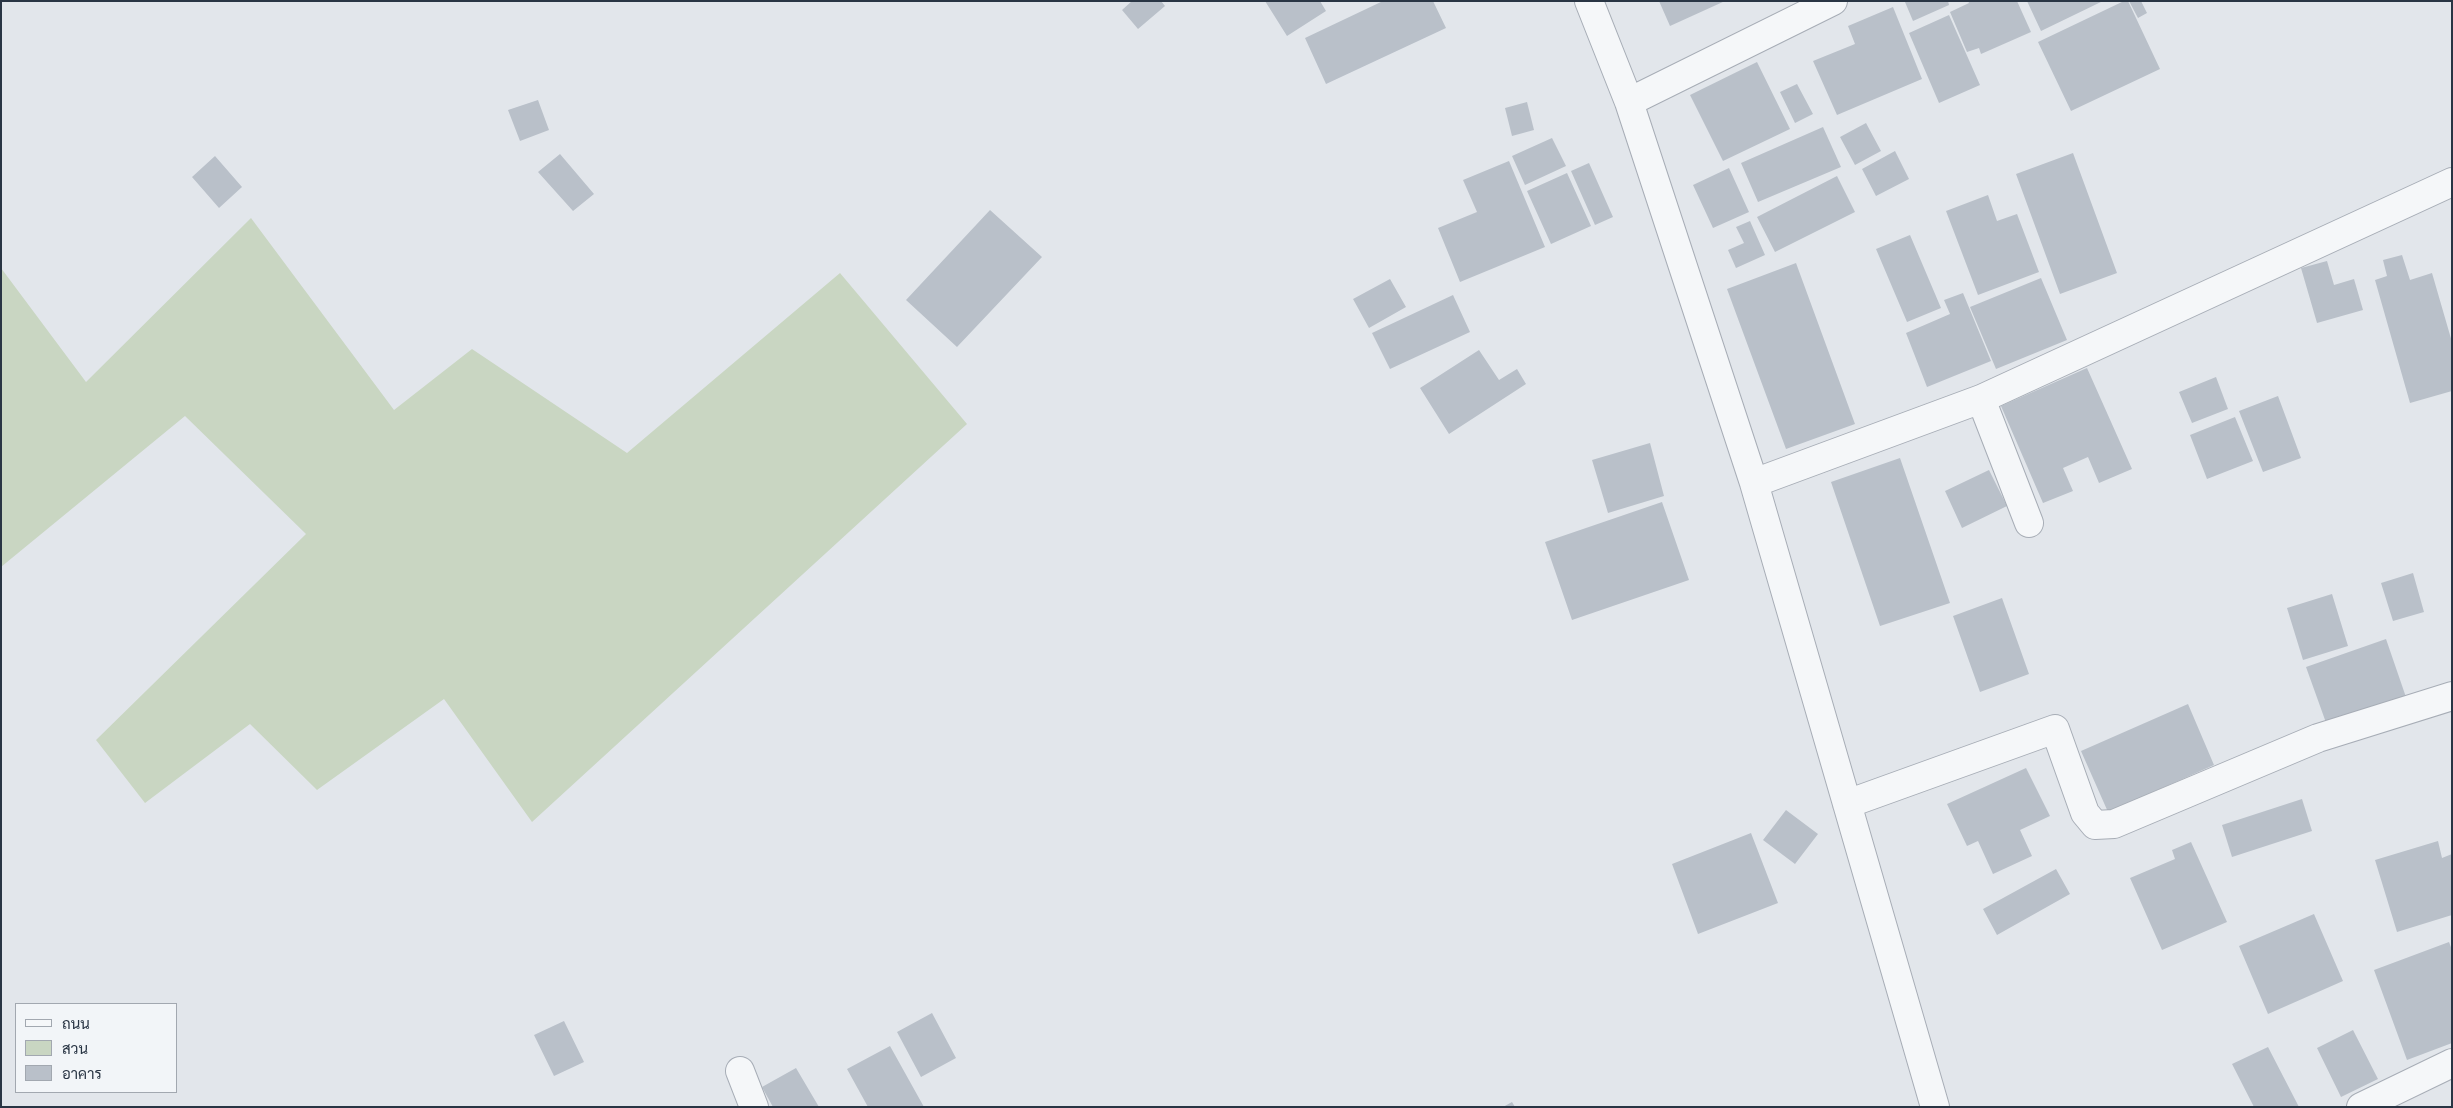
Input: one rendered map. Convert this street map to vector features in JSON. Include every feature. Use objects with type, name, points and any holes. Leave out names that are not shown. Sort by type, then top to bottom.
[{"type":"street","points":[[1589,1],[1628,102],[1754,483],[1935,1107]]},
{"type":"street","points":[[1628,102],[1834,1]]},
{"type":"street","points":[[1754,483],[1980,400],[2452,182]]},
{"type":"street","points":[[1980,400],[2029,522]]},
{"type":"street","points":[[1847,804],[2055,729],[2085,813],[2096,825],[2114,824],[2318,738],[2452,696]]},
{"type":"street","points":[[2361,1107],[2452,1063]]},
{"type":"street","points":[[740,1070],[754,1107]]},
{"type":"green space","points":[[251,218],[394,410],[472,349],[627,453],[840,273],[967,424],[532,822],[444,699],[317,790],[250,724],[145,803],[96,740],[306,534],[185,416],[1,567],[1,268],[86,382]]},
{"type":"building","points":[[1132,1],[1161,1],[1165,6],[1138,29],[1122,10]]},
{"type":"building","points":[[1265,1],[1320,1],[1326,11],[1287,36]]},
{"type":"building","points":[[1383,1],[1433,1],[1446,28],[1326,84],[1305,38]]},
{"type":"building","points":[[1659,1],[1725,1],[1670,26]]},
{"type":"building","points":[[1948,1],[1949,5],[1913,21],[1905,2]]},
{"type":"building","points":[[1968,1],[2017,1],[2031,32],[1981,54],[1979,48],[1967,52],[1950,12],[1969,3]]},
{"type":"building","points":[[2027,1],[2103,1],[2041,31]]},
{"type":"building","points":[[2124,1],[2128,1],[2160,69],[2071,111],[2038,42]]},
{"type":"building","points":[[2129,1],[2141,1],[2147,13],[2138,18]]},
{"type":"building","points":[[1893,7],[1922,79],[1837,115],[1813,61],[1855,44],[1848,26]]},
{"type":"building","points":[[1949,15],[1980,85],[1939,103],[1909,33]]},
{"type":"building","points":[[1757,62],[1790,129],[1723,161],[1690,95]]},
{"type":"building","points":[[1797,84],[1813,114],[1795,123],[1780,92]]},
{"type":"building","points":[[538,100],[549,130],[520,141],[508,110]]},
{"type":"building","points":[[1527,102],[1534,130],[1512,136],[1505,108]]},
{"type":"building","points":[[1866,123],[1881,151],[1855,165],[1840,137]]},
{"type":"building","points":[[1823,127],[1841,167],[1758,202],[1741,163]]},
{"type":"building","points":[[1552,138],[1566,166],[1525,185],[1512,156]]},
{"type":"building","points":[[1895,151],[1909,179],[1876,196],[1862,169]]},
{"type":"building","points":[[2073,153],[2117,273],[2060,294],[2016,174]]},
{"type":"building","points":[[560,154],[594,194],[573,211],[538,172]]},
{"type":"building","points":[[215,156],[242,187],[219,208],[192,177]]},
{"type":"building","points":[[1509,161],[1545,247],[1460,282],[1438,228],[1477,212],[1463,180]]},
{"type":"building","points":[[1589,163],[1613,217],[1595,225],[1571,171]]},
{"type":"building","points":[[1729,168],[1749,212],[1713,228],[1693,185]]},
{"type":"building","points":[[1567,173],[1591,226],[1551,244],[1527,191]]},
{"type":"building","points":[[1837,176],[1855,212],[1775,252],[1757,217]]},
{"type":"building","points":[[1988,195],[1997,221],[2017,214],[2039,272],[1978,295],[1946,211]]},
{"type":"building","points":[[990,210],[1042,257],[957,347],[906,300]]},
{"type":"building","points":[[1750,221],[1765,255],[1736,268],[1728,250],[1744,243],[1736,227]]},
{"type":"building","points":[[1910,235],[1941,308],[1907,322],[1876,249]]},
{"type":"building","points":[[2402,255],[2410,280],[2432,273],[2452,342],[2452,391],[2410,403],[2375,280],[2387,276],[2383,260]]},
{"type":"building","points":[[2327,261],[2334,285],[2354,279],[2363,310],[2317,323],[2301,268]]},
{"type":"building","points":[[1796,263],[1855,424],[1786,449],[1727,289]]},
{"type":"building","points":[[2041,278],[2067,340],[1996,369],[1970,307]]},
{"type":"building","points":[[1390,279],[1406,307],[1369,328],[1353,299]]},
{"type":"building","points":[[1963,293],[1991,361],[1927,387],[1906,333],[1950,314],[1944,300]]},
{"type":"building","points":[[1453,295],[1470,332],[1390,369],[1372,333]]},
{"type":"building","points":[[1479,350],[1499,380],[1517,369],[1526,384],[1449,434],[1420,388]]},
{"type":"building","points":[[2087,368],[2132,469],[2099,483],[2088,457],[2063,468],[2073,491],[2043,503],[2001,406]]},
{"type":"building","points":[[2216,377],[2228,409],[2192,423],[2179,392]]},
{"type":"building","points":[[2278,396],[2301,458],[2263,472],[2239,411]]},
{"type":"building","points":[[2235,417],[2253,461],[2207,479],[2190,435]]},
{"type":"building","points":[[1650,443],[1664,496],[1608,513],[1592,460]]},
{"type":"building","points":[[1900,458],[1950,603],[1880,626],[1831,482]]},
{"type":"building","points":[[1989,470],[2007,506],[1962,528],[1945,491]]},
{"type":"building","points":[[1662,502],[1689,580],[1572,620],[1545,542]]},
{"type":"building","points":[[2413,573],[2424,612],[2393,621],[2381,583]]},
{"type":"building","points":[[2332,594],[2348,646],[2303,660],[2287,608]]},
{"type":"building","points":[[2002,598],[2029,674],[1980,692],[1953,616]]},
{"type":"building","points":[[2386,639],[2408,703],[2329,731],[2306,667]]},
{"type":"building","points":[[2188,704],[2214,765],[2108,812],[2081,751]]},
{"type":"building","points":[[2026,768],[2050,816],[2020,830],[2032,856],[1993,874],[1978,841],[1967,846],[1947,804]]},
{"type":"building","points":[[2302,799],[2312,831],[2232,857],[2222,825]]},
{"type":"building","points":[[1786,810],[1818,834],[1795,864],[1763,840]]},
{"type":"building","points":[[1751,833],[1778,903],[1698,934],[1672,864]]},
{"type":"building","points":[[2438,841],[2442,858],[2452,854],[2452,915],[2397,932],[2375,860]]},
{"type":"building","points":[[2191,842],[2227,922],[2162,950],[2130,878],[2175,859],[2172,850]]},
{"type":"building","points":[[2056,869],[2070,894],[1997,935],[1983,909]]},
{"type":"building","points":[[2314,914],[2343,981],[2268,1014],[2239,946]]},
{"type":"building","points":[[2449,942],[2452,950],[2452,1043],[2407,1060],[2374,970]]},
{"type":"building","points":[[932,1013],[956,1058],[921,1077],[897,1032]]},
{"type":"building","points":[[564,1021],[584,1062],[554,1076],[534,1035]]},
{"type":"building","points":[[2353,1030],[2378,1079],[2341,1097],[2317,1048]]},
{"type":"building","points":[[890,1046],[924,1107],[868,1107],[847,1069]]},
{"type":"building","points":[[2268,1047],[2299,1107],[2254,1107],[2232,1064]]},
{"type":"building","points":[[796,1068],[819,1107],[773,1107],[762,1087]]},
{"type":"building","points":[[1512,1102],[1515,1107],[1503,1107]]}]
